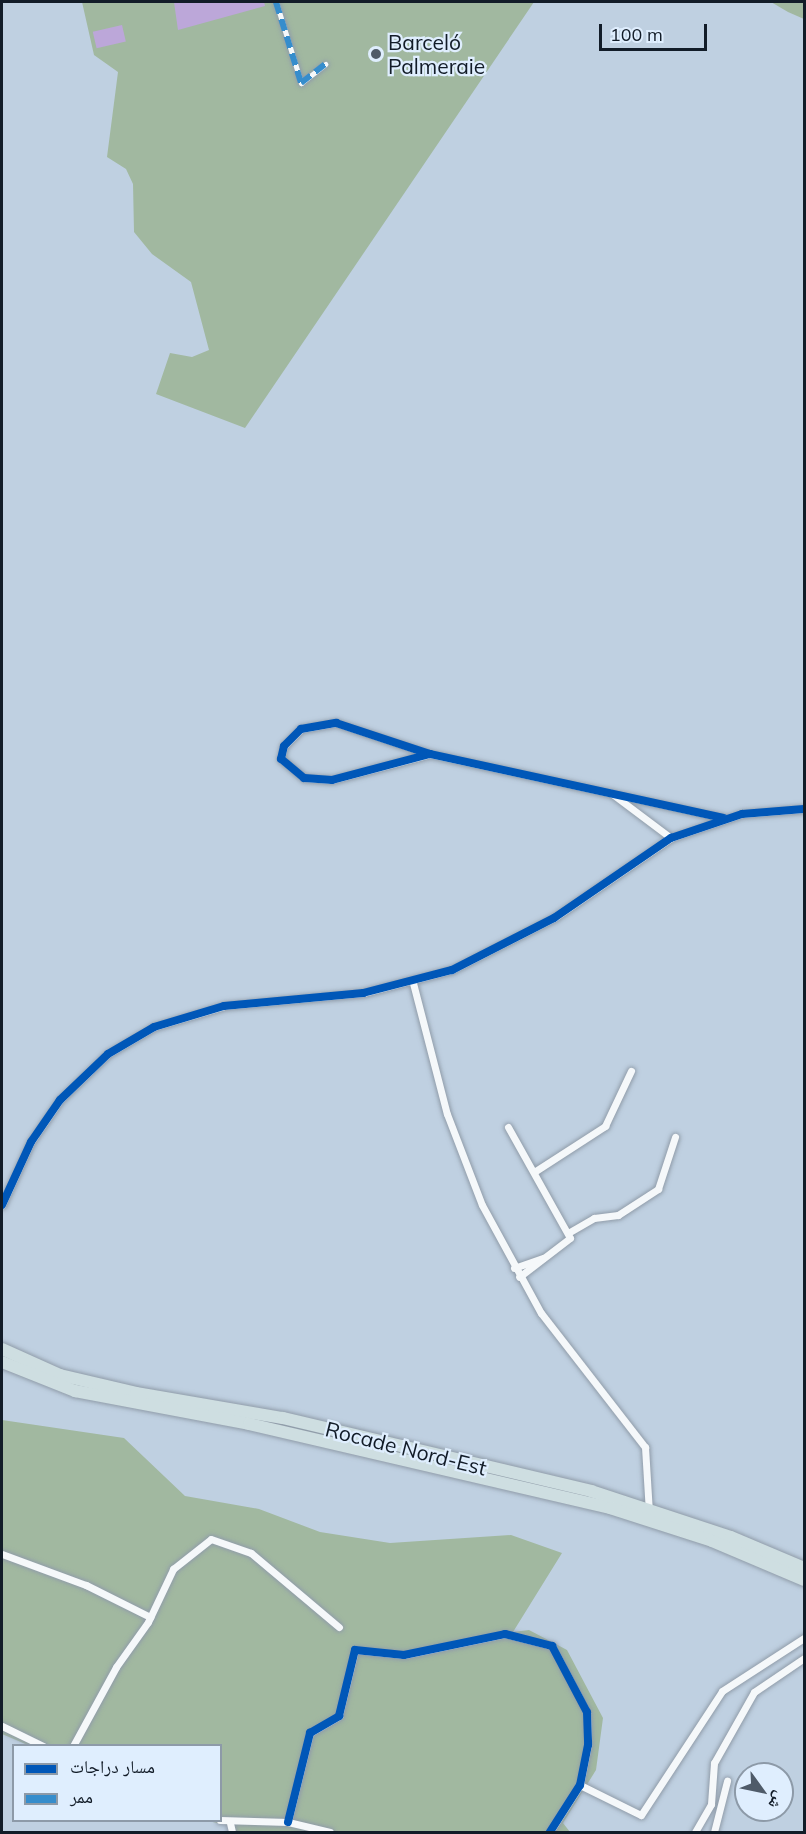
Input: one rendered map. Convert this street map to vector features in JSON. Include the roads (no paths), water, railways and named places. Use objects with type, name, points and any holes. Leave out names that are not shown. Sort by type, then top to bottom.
[{"type":"highway","name":"Rocade Nord-Est","points":[[2,1349],[60,1374],[283,1418],[591,1491],[649,1513],[731,1537],[804,1568]]},
{"type":"highway","name":"Rocade Nord-Est","points":[[2,1362],[75,1391],[249,1424],[610,1508],[712,1541],[804,1580]]},
{"type":"street","points":[[276,2],[301,83],[325,64]]},
{"type":"street","points":[[430,754],[366,775],[325,781],[291,773],[281,759],[294,733],[323,723],[365,730],[430,754],[723,818]]},
{"type":"street","points":[[610,792],[671,838]]},
{"type":"street","points":[[2,1205],[31,1142],[60,1100],[128,1041],[169,1021],[224,1006],[413,983],[503,947],[671,838],[723,818],[804,809]]},
{"type":"street","points":[[413,983],[456,1142],[514,1269],[563,1345],[638,1434],[649,1469],[649,1513]]},
{"type":"street","points":[[534,1172],[605,1126],[631,1071]]},
{"type":"street","points":[[508,1127],[568,1233],[567,1243],[519,1277]]},
{"type":"street","points":[[568,1233],[594,1218],[618,1215],[658,1189],[675,1137]]},
{"type":"street","points":[[514,1269],[543,1258]]},
{"type":"street","points":[[74,1744],[150,1617],[159,1593],[183,1557],[216,1539],[251,1553],[339,1627]]},
{"type":"street","points":[[2,1554],[86,1585],[150,1617]]},
{"type":"street","points":[[288,1821],[310,1733],[339,1716],[352,1654],[360,1649],[404,1655],[505,1634],[552,1646],[586,1712],[588,1745],[580,1785],[550,1833]]},
{"type":"street","points":[[580,1785],[641,1815],[722,1691],[804,1638]]},
{"type":"street","points":[[695,1833],[711,1804],[714,1763],[754,1692],[804,1658]]},
{"type":"street","points":[[2,1726],[40,1744]]},
{"type":"street","points":[[714,1833],[727,1781]]},
{"type":"street","points":[[222,1821],[230,1823],[288,1821],[330,1833]]},
{"type":"street","points":[[230,1823],[232,1833]]},
{"type":"place","name":"Barceló Palmeraie","points":[[376,54]]}]
